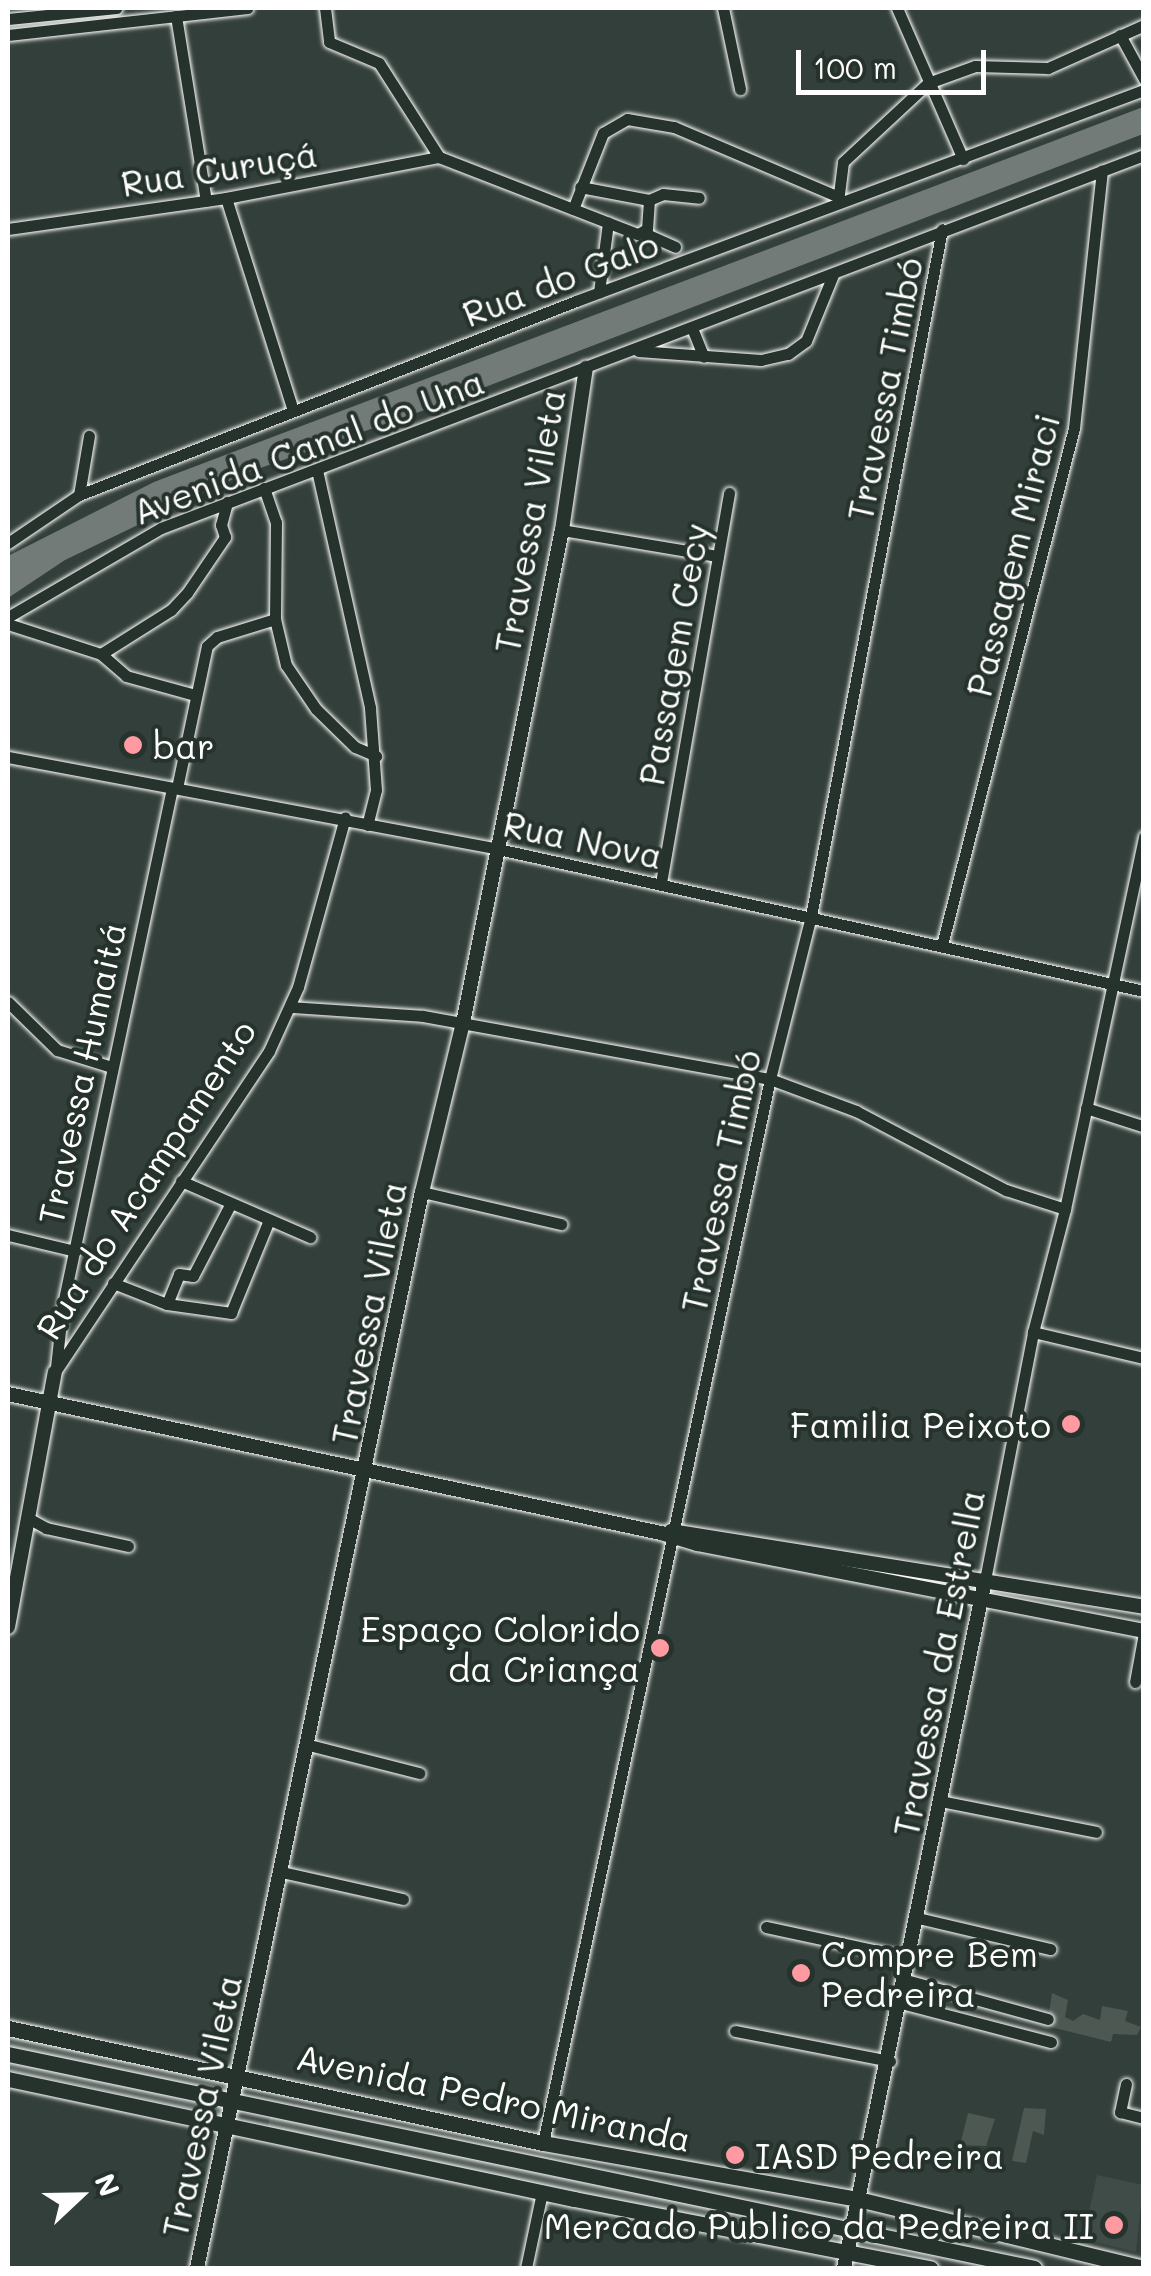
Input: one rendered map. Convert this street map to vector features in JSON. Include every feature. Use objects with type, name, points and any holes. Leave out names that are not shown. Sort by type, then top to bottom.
[{"type":"main road","name":"Avenida Pedro Miranda","points":[[8,2028],[543,2143],[858,2199],[1144,2268]]},
{"type":"main road","name":"Avenida Pedro Miranda","points":[[8,2054],[1034,2268]]},
{"type":"main road","points":[[8,2079],[845,2260],[930,2268]]},
{"type":"street","points":[[8,19],[116,8]]},
{"type":"street","points":[[8,35],[248,8]]},
{"type":"street","points":[[326,8],[325,33],[333,46],[379,64],[439,156],[675,247]]},
{"type":"street","points":[[724,8],[740,90]]},
{"type":"street","points":[[898,8],[963,158]]},
{"type":"street","points":[[176,16],[206,201]]},
{"type":"street","points":[[573,209],[603,133],[626,119],[674,127],[838,200],[843,162],[928,83],[974,66],[1048,68],[1144,25]]},
{"type":"street","points":[[1120,35],[1144,79]]},
{"type":"street","name":"Rua do Galo","points":[[8,542],[80,495],[293,410],[838,200],[1144,90]]},
{"type":"street","name":"Rua Curuçá","points":[[8,228],[226,198],[439,156]]},
{"type":"street","name":"Avenida Canal do Una","points":[[8,616],[155,531],[1144,156]]},
{"type":"street","name":"Passagem Miraci","points":[[942,946],[1074,428],[1102,171]]},
{"type":"street","points":[[580,186],[649,200],[663,194],[700,198]]},
{"type":"street","points":[[226,198],[293,410]]},
{"type":"street","points":[[644,233],[652,208],[649,200]]},
{"type":"street","points":[[599,292],[608,223]]},
{"type":"street","name":"Travessa Timbó","points":[[543,2143],[669,1534],[770,1079],[811,916],[942,230]]},
{"type":"street","points":[[637,351],[761,360],[798,348],[812,331],[833,275]]},
{"type":"street","points":[[692,328],[704,357]]},
{"type":"street","name":"Travessa Vileta","points":[[197,2268],[367,1470],[422,1192],[463,1023],[562,530],[586,368]]},
{"type":"street","points":[[80,495],[89,436]]},
{"type":"street","points":[[317,470],[361,661],[376,756],[376,790],[367,825]]},
{"type":"street","points":[[264,488],[276,522],[276,619],[284,658],[304,697],[355,747],[376,756]]},
{"type":"street","name":"Passagem Cecy","points":[[661,883],[729,493]]},
{"type":"street","points":[[102,654],[171,610],[187,594],[225,537],[222,525],[227,502]]},
{"type":"street","points":[[562,530],[718,556]]},
{"type":"street","name":"Travessa Humaitá","points":[[55,1372],[112,1066],[204,651],[212,640],[276,619]]},
{"type":"street","points":[[8,624],[102,654],[126,676],[195,696]]},
{"type":"street","name":"Rua Nova","points":[[8,760],[344,817],[367,825],[498,848],[1144,991]]},
{"type":"street","name":"Rua do Acampamento","points":[[50,1402],[55,1372],[254,1076],[292,1006],[344,817]]},
{"type":"street","name":"Travessa da Estrella","points":[[845,2260],[902,2003],[1033,1332],[1139,875],[1144,836]]},
{"type":"street","points":[[8,1002],[57,1050],[112,1066]]},
{"type":"street","points":[[292,1006],[463,1023],[770,1079],[856,1111],[990,1182],[1064,1210]]},
{"type":"street","points":[[1086,1108],[1142,1126]]},
{"type":"street","points":[[181,1180],[310,1237]]},
{"type":"street","points":[[422,1192],[561,1224]]},
{"type":"street","points":[[167,1304],[179,1274],[193,1276],[230,1204]]},
{"type":"street","points":[[113,1283],[167,1304],[231,1313],[269,1220]]},
{"type":"street","points":[[8,1235],[76,1250]]},
{"type":"street","points":[[1033,1332],[1144,1358]]},
{"type":"street","points":[[8,1394],[1144,1632],[1134,1682]]},
{"type":"street","points":[[8,1626],[50,1402]]},
{"type":"street","points":[[28,1518],[46,1528],[128,1546]]},
{"type":"street","points":[[669,1534],[984,1580],[1144,1608]]},
{"type":"street","points":[[309,1745],[418,1772]]},
{"type":"street","points":[[940,1801],[1096,1832]]},
{"type":"street","points":[[282,1872],[404,1899]]},
{"type":"street","points":[[918,1918],[1050,1949]]},
{"type":"street","points":[[766,1926],[910,1958]]},
{"type":"street","points":[[906,1980],[1048,2019]]},
{"type":"street","points":[[902,2003],[1051,2042]]},
{"type":"street","points":[[735,2030],[890,2061]]},
{"type":"street","points":[[1126,2084],[1120,2112],[1144,2118]]},
{"type":"street","points":[[526,2268],[542,2192]]},
{"type":"shaded area","points":[[1143,107],[1143,134],[436,406],[246,473],[65,560],[8,598],[8,556],[154,482]]},
{"type":"shaded area","points":[[1052,1993],[1068,2000],[1065,2017],[1073,2021],[1083,2014],[1100,2020],[1102,2006],[1128,2011],[1125,2021],[1141,2027],[1137,2035],[1113,2034],[1111,2042],[1047,2026]]},
{"type":"shaded area","points":[[8,2032],[228,2075],[225,2091],[8,2049]]},
{"type":"shaded area","points":[[8,2058],[226,2104],[224,2116],[8,2070]]},
{"type":"shaded area","points":[[1024,2108],[1046,2109],[1044,2135],[1033,2131],[1026,2163],[1012,2161]]},
{"type":"shaded area","points":[[271,2112],[843,2234],[840,2248],[268,2127]]},
{"type":"shaded area","points":[[968,2113],[995,2119],[986,2146],[960,2145]]},
{"type":"shaded area","name":"Mercado Publico da Pedreira II","points":[[1097,2175],[1143,2185],[1136,2252],[1083,2239]]},
{"type":"waterway","points":[[310,450],[314,461]]},
{"type":"place","name":"bar","points":[[133,745]]},
{"type":"place","name":"Familia Peixoto","points":[[1071,1424]]},
{"type":"place","name":"Espaço Colorido da Criança","points":[[660,1648]]},
{"type":"place","name":"Compre Bem Pedreira","points":[[801,1973]]},
{"type":"place","name":"IASD Pedreira","points":[[735,2155]]},
{"type":"place","name":"Mercado Publico da Pedreira II","points":[[1114,2225]]}]
